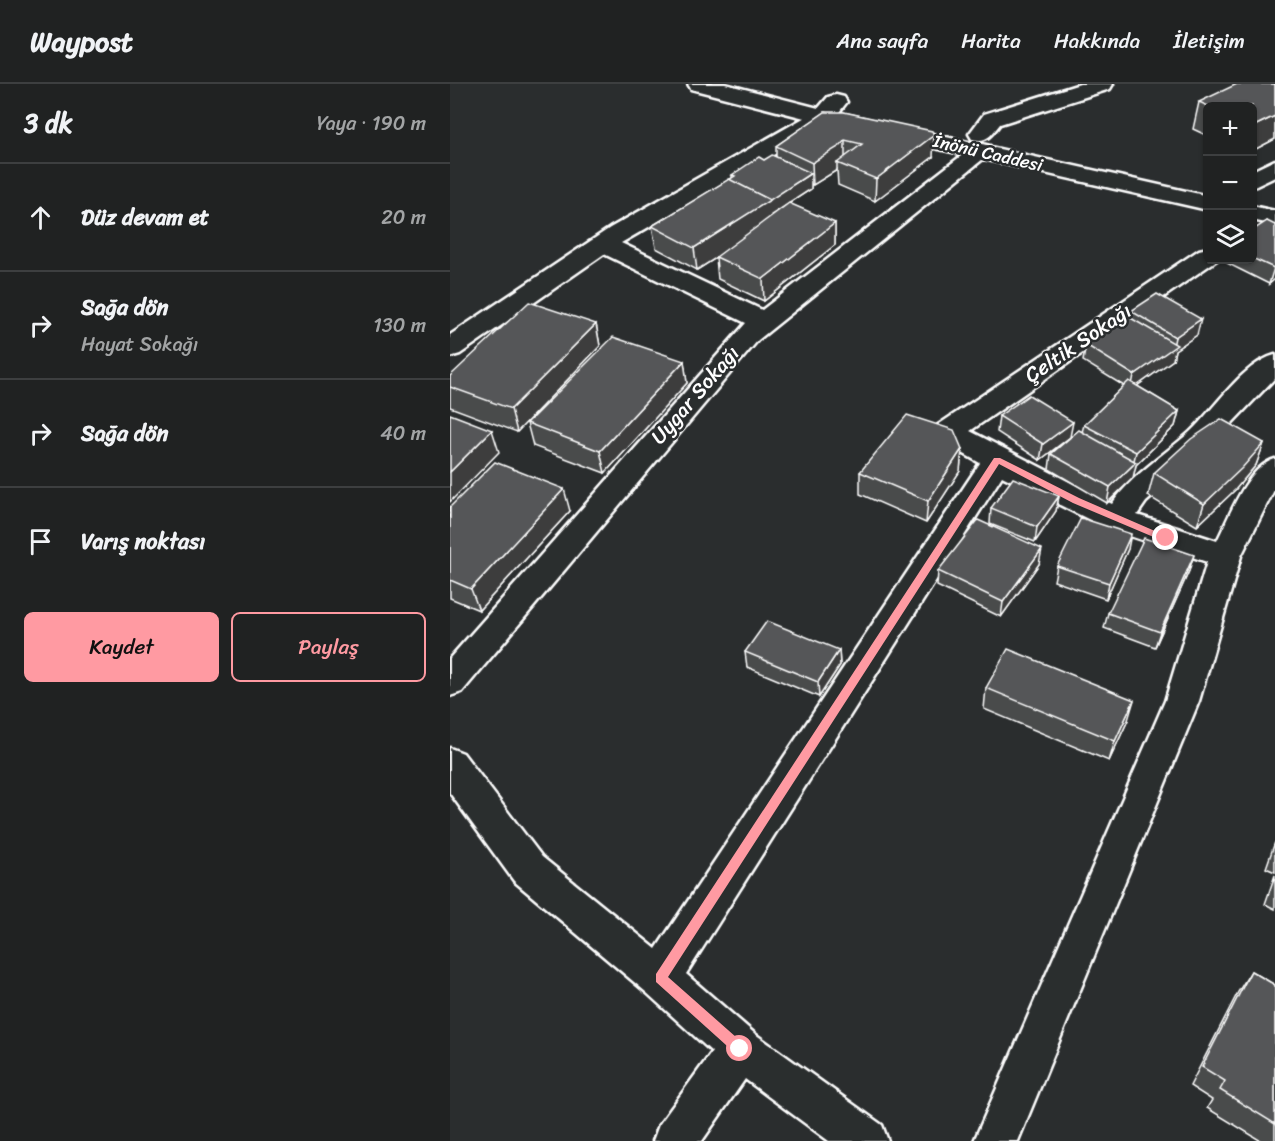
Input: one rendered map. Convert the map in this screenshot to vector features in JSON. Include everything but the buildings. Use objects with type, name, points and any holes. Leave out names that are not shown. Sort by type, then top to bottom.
[{"type":"street","name":"İnönü Caddesi","points":[[699,84],[830,109],[981,143],[1203,202]]},
{"type":"street","points":[[762,84],[830,109]]},
{"type":"street","name":"Uygar Sokağı","points":[[450,682],[748,334],[981,143],[992,119],[1102,84]]},
{"type":"street","points":[[450,348],[603,244],[830,109]]},
{"type":"street","points":[[981,143],[1203,184]]},
{"type":"street","points":[[1257,178],[1275,167]]},
{"type":"street","points":[[603,244],[764,321]]},
{"type":"street","name":"Çeltik Sokağı","points":[[997,460],[948,432],[1203,258]]},
{"type":"street","points":[[1117,520],[1135,494],[1201,438],[1260,375],[1275,364]]},
{"type":"street","points":[[660,978],[997,460],[1117,520],[1225,556]]},
{"type":"street","points":[[996,1141],[1182,701],[1225,556],[1264,480],[1275,470]]},
{"type":"street","points":[[450,764],[528,869],[660,978],[740,1049],[866,1141]]},
{"type":"street","points":[[675,1141],[740,1049]]},
{"type":"route","points":[[740,1049],[660,978],[997,460],[1117,520],[1166,538]]}]
